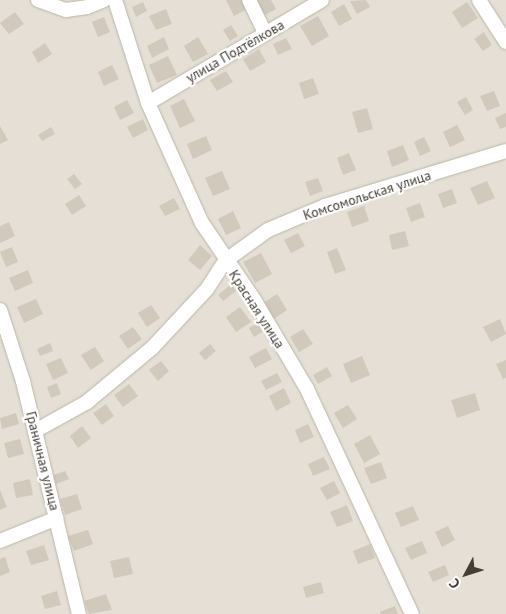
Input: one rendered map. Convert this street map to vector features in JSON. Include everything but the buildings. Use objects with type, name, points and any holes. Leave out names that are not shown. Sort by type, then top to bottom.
[{"type":"street","points":[[38,0],[66,10],[87,8],[104,0]]},
{"type":"street","name":"Красная улица","points":[[115,0],[148,103],[202,224],[225,261],[255,301],[307,389],[412,614]]},
{"type":"street","points":[[249,0],[265,33]]},
{"type":"street","name":"улица Подтёлкова","points":[[148,103],[322,0]]},
{"type":"street","points":[[479,0],[506,42]]},
{"type":"street","name":"Комсомольская улица","points":[[34,431],[87,402],[152,348],[207,289],[225,261],[268,230],[325,206],[506,151]]},
{"type":"street","name":"Граничная улица","points":[[0,310],[23,382],[79,614]]},
{"type":"street","points":[[0,541],[57,518]]},
{"type":"shaded area","points":[[0,0],[506,0],[506,614],[0,614]]}]
